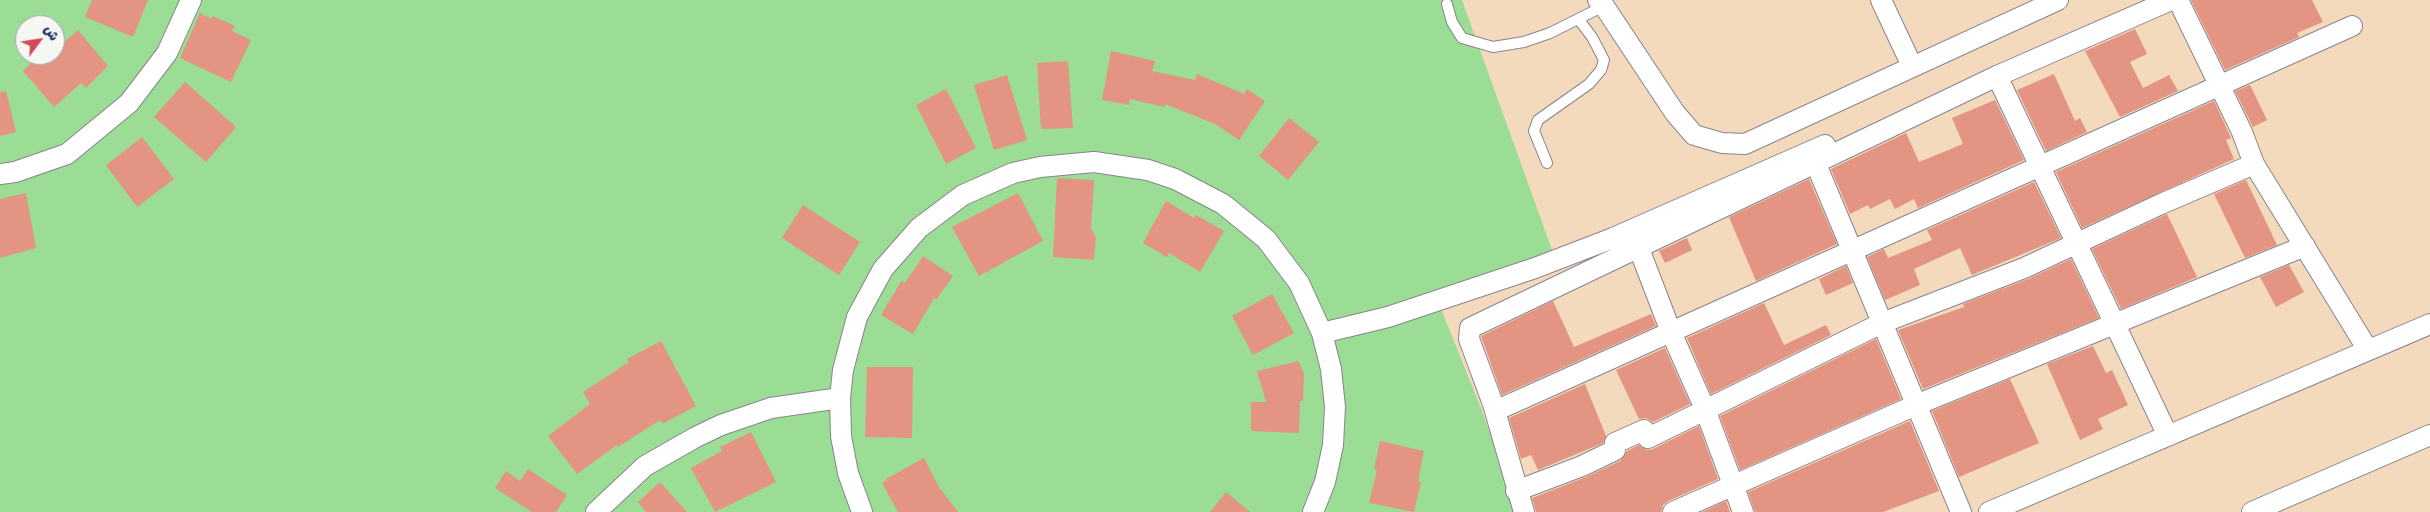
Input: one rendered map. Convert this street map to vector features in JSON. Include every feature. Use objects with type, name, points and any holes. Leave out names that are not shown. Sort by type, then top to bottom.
[{"type":"street","points":[[0,174],[15,172],[67,154],[129,103],[167,54],[191,0]]},
{"type":"street","points":[[1881,0],[1912,66]]},
{"type":"street","points":[[1606,2],[1675,113],[1694,135],[1722,143],[1745,144],[2058,0]]},
{"type":"street","points":[[1322,333],[1451,297],[1614,238],[2145,0]]},
{"type":"street","points":[[1524,512],[1516,491],[1495,410],[1469,339],[1470,328],[1638,246],[1816,164],[1997,76],[2171,0]]},
{"type":"street","points":[[2178,0],[2218,86],[2242,132],[2254,164],[2368,350]]},
{"type":"street","points":[[1495,410],[2352,26]]},
{"type":"street","points":[[1997,76],[2168,436]]},
{"type":"street","points":[[862,512],[848,473],[841,436],[840,398],[844,361],[857,317],[869,292],[900,247],[940,210],[963,195],[996,180],[1040,167],[1094,162],[1131,167],[1175,179],[1223,204],[1246,220],[1284,260],[1308,299],[1322,333],[1331,370],[1335,407],[1333,445],[1325,482],[1314,512]]},
{"type":"street","points":[[1816,164],[1961,512]]},
{"type":"street","points":[[1516,491],[1582,466],[1615,450],[1615,443],[1644,430],[1648,438],[1882,324],[1972,290],[2254,164]]},
{"type":"street","points":[[1638,246],[1671,332],[1705,409],[1743,512]]},
{"type":"street","points":[[1673,512],[1916,405],[2304,246]]},
{"type":"street","points":[[1989,512],[2430,324]]},
{"type":"street","points":[[596,512],[646,466],[721,425],[771,408],[840,398]]},
{"type":"street","points":[[2252,512],[2430,435]]},
{"type":"lane","points":[[1447,4],[1452,22],[1462,38],[1493,47],[1524,42],[1579,20],[1606,2]]},
{"type":"lane","points":[[1547,163],[1534,131],[1538,120],[1589,84],[1601,70],[1604,60],[1592,37],[1579,20]]},
{"type":"green space","points":[[0,0],[1462,0],[1556,261],[1441,309],[1481,408],[1518,512],[0,512]]},
{"type":"building","points":[[92,0],[148,0],[133,37],[85,17]]},
{"type":"building","points":[[2191,0],[2312,0],[2323,22],[2297,33],[2299,37],[2225,70]]},
{"type":"building","points":[[200,13],[211,19],[213,16],[235,26],[232,31],[251,40],[231,82],[180,58]]},
{"type":"building","points":[[2135,29],[2147,54],[2130,62],[2143,88],[2169,75],[2178,91],[2120,117],[2085,51]]},
{"type":"building","points":[[78,30],[108,66],[86,88],[81,83],[54,107],[23,71],[29,65],[65,65],[65,41]]},
{"type":"building","points":[[1111,51],[1155,61],[1152,71],[1195,80],[1197,74],[1244,94],[1247,89],[1265,101],[1239,140],[1215,124],[1165,104],[1164,107],[1130,99],[1129,105],[1102,100]]},
{"type":"building","points":[[1068,61],[1073,128],[1041,129],[1037,63]]},
{"type":"building","points":[[2054,74],[2075,121],[2080,118],[2087,132],[2046,151],[2017,90]]},
{"type":"building","points":[[1007,75],[1027,140],[994,150],[974,85]]},
{"type":"building","points":[[185,82],[236,127],[206,162],[154,117]]},
{"type":"building","points":[[2250,85],[2267,120],[2253,127],[2235,91]]},
{"type":"building","points":[[946,89],[976,148],[946,164],[916,105]]},
{"type":"building","points":[[6,91],[16,132],[0,136],[0,92]]},
{"type":"building","points":[[1995,100],[2024,160],[1918,208],[1914,199],[1895,209],[1890,199],[1870,209],[1868,205],[1850,214],[1831,169],[1906,133],[1919,162],[1963,144],[1952,118]]},
{"type":"building","points":[[2214,101],[2231,138],[2226,140],[2234,159],[2082,228],[2056,172]]},
{"type":"building","points":[[1289,118],[1319,142],[1288,180],[1259,156]]},
{"type":"building","points":[[142,137],[174,179],[137,207],[106,165]]},
{"type":"building","points":[[1057,178],[1094,180],[1091,229],[1096,237],[1094,260],[1053,257]]},
{"type":"building","points":[[1809,179],[1837,244],[1756,281],[1729,217]]},
{"type":"building","points":[[2246,180],[2277,245],[2245,258],[2214,194]]},
{"type":"building","points":[[2034,182],[2061,238],[1972,275],[1960,248],[1914,269],[1920,285],[1885,300],[1867,257],[1884,249],[1888,258],[1932,240],[1927,230]]},
{"type":"building","points":[[26,193],[36,248],[0,258],[0,199]]},
{"type":"building","points":[[1018,193],[1043,241],[979,276],[952,227]]},
{"type":"building","points":[[1166,201],[1194,218],[1196,215],[1224,231],[1200,272],[1169,253],[1167,257],[1143,243]]},
{"type":"building","points":[[803,205],[860,242],[839,275],[782,238]]},
{"type":"building","points":[[2167,214],[2197,277],[2121,309],[2092,249]]},
{"type":"building","points":[[1687,238],[1692,250],[1665,263],[1659,251]]},
{"type":"building","points":[[923,256],[953,276],[936,300],[934,298],[913,334],[881,315],[902,280],[905,283]]},
{"type":"building","points":[[2071,259],[2099,318],[1923,389],[1898,330],[1964,307],[1963,304],[2028,279]]},
{"type":"building","points":[[2289,265],[2304,292],[2276,307],[2260,277]]},
{"type":"building","points":[[1846,266],[1853,283],[1826,295],[1819,279]]},
{"type":"building","points":[[1272,294],[1294,333],[1253,355],[1232,316]]},
{"type":"building","points":[[1553,301],[1574,347],[1651,314],[1656,326],[1502,395],[1481,336]]},
{"type":"building","points":[[1764,303],[1784,345],[1826,325],[1831,335],[1711,394],[1687,338]]},
{"type":"building","points":[[1876,339],[1901,399],[1740,470],[1720,416]]},
{"type":"building","points":[[661,341],[696,406],[662,424],[660,420],[618,447],[617,445],[577,474],[548,436],[590,404],[583,392],[629,362],[627,359]]},
{"type":"building","points":[[2093,346],[2106,373],[2112,370],[2128,405],[2098,419],[2103,429],[2080,440],[2047,364]]},
{"type":"building","points":[[1665,348],[1690,404],[1653,422],[1646,418],[1639,419],[1616,370]]},
{"type":"building","points":[[1298,361],[1304,373],[1303,401],[1300,401],[1299,433],[1251,431],[1251,402],[1266,402],[1257,371]]},
{"type":"building","points":[[867,367],[913,367],[912,438],[865,437]]},
{"type":"building","points":[[2010,379],[2039,443],[1959,477],[1932,411]]},
{"type":"building","points":[[1585,384],[1606,436],[1603,443],[1538,470],[1531,455],[1521,459],[1509,418]]},
{"type":"building","points":[[1910,421],[1939,491],[1883,512],[1755,512],[1748,492]]},
{"type":"building","points":[[1699,426],[1718,479],[1668,501],[1663,505],[1661,512],[1536,512],[1532,498],[1586,477],[1620,461],[1627,451],[1639,445],[1647,450],[1653,449]]},
{"type":"building","points":[[751,432],[776,482],[715,512],[691,468],[722,451],[720,447]]},
{"type":"building","points":[[1380,441],[1424,451],[1418,481],[1421,482],[1414,512],[1369,503],[1377,470],[1374,469]]},
{"type":"building","points":[[924,458],[939,487],[958,512],[898,512],[882,483]]},
{"type":"building","points":[[528,469],[567,495],[556,512],[532,512],[495,488],[506,471],[520,481]]},
{"type":"building","points":[[660,482],[687,512],[646,512],[638,502]]},
{"type":"building","points":[[1226,492],[1250,512],[1210,512]]},
{"type":"building","points":[[1726,501],[1730,512],[1702,512]]}]
